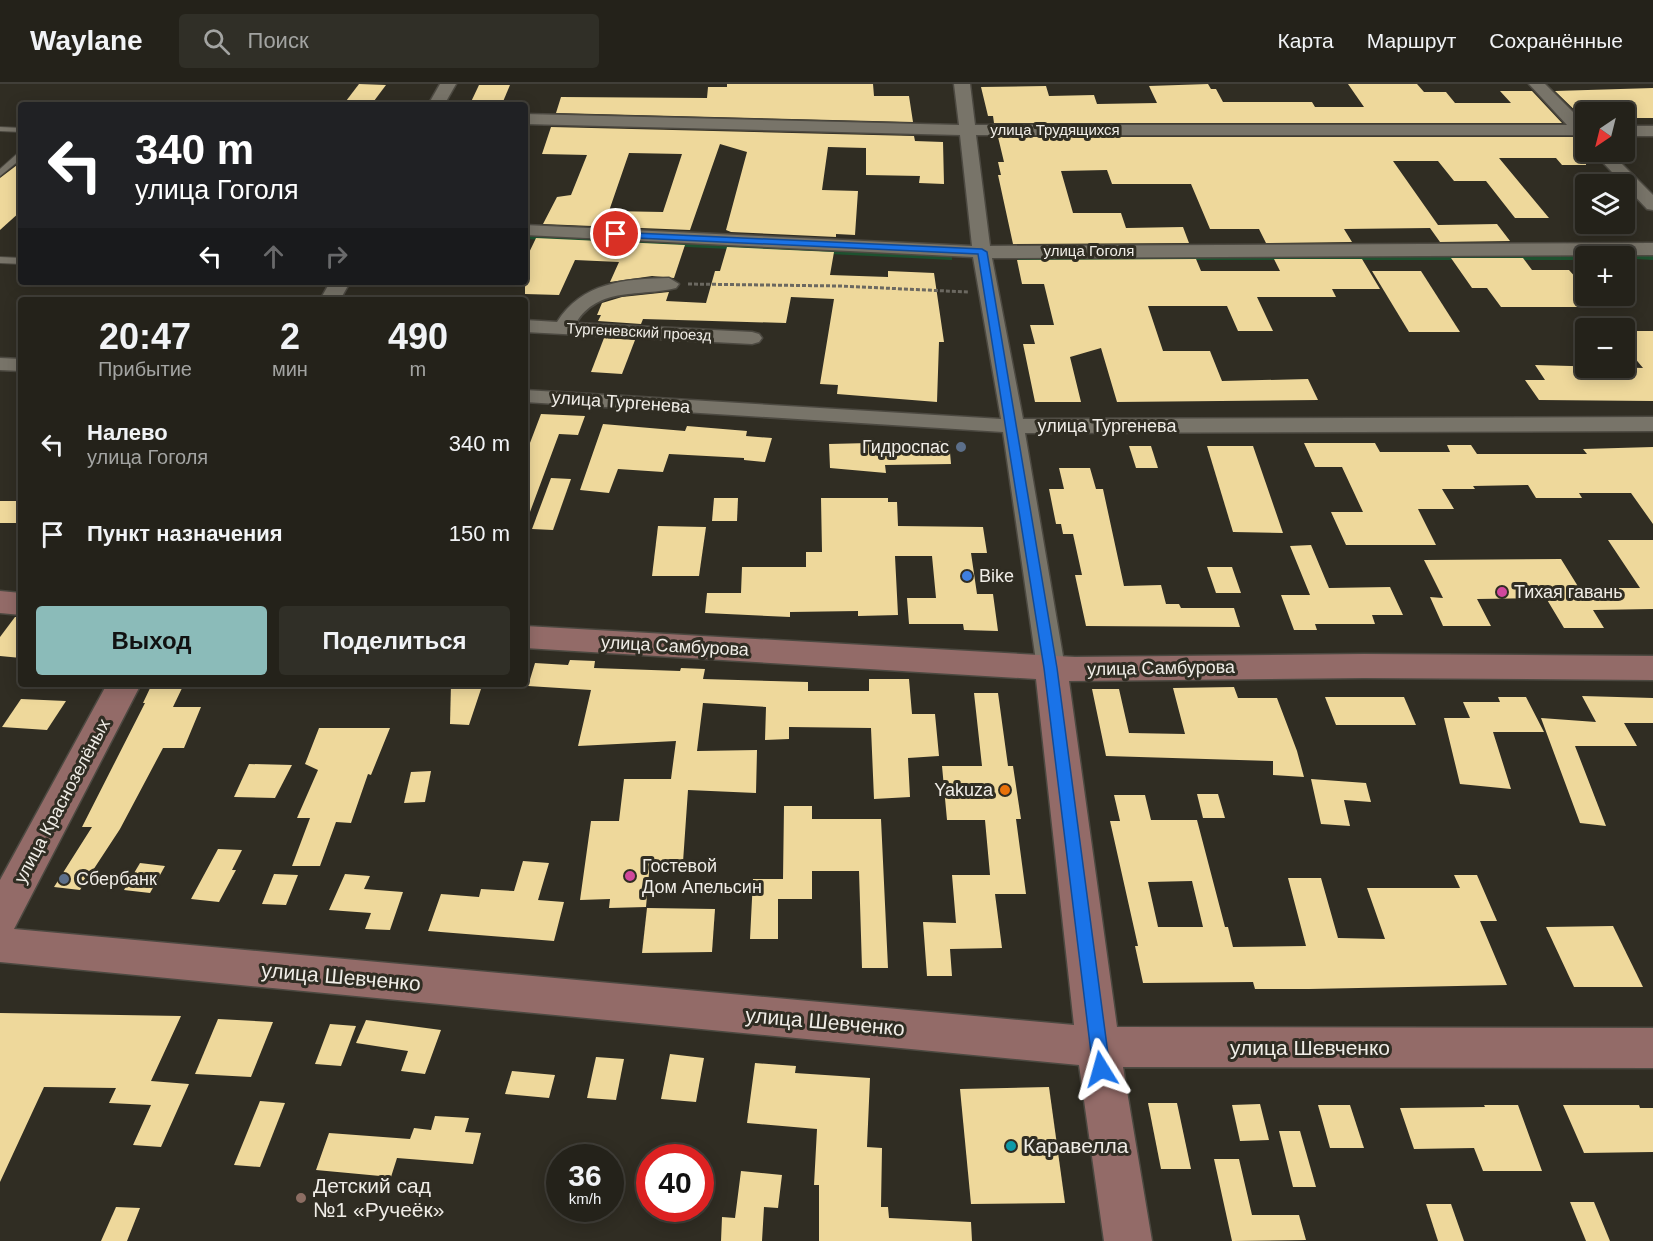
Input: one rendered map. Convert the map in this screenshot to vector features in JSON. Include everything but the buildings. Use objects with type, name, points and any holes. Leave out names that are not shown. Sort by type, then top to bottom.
[{"type":"street","points":[[438,102],[448,84]]},
{"type":"street","points":[[962,84],[988,292],[1013,426],[1051,668],[1098,1047],[1128,1241]]},
{"type":"street","points":[[1537,84],[1575,123]]},
{"type":"street","name":"улица Трудящихся","points":[[528,119],[967,130],[1575,132]]},
{"type":"street","points":[[1635,130],[1653,131]]},
{"type":"street","points":[[1611,162],[1653,205]]},
{"type":"street","name":"улица Гоголя","points":[[528,230],[983,258],[1653,249]]},
{"type":"street","name":"улица Гоголя","points":[[528,242],[983,258],[1575,263]]},
{"type":"street","points":[[1635,263],[1653,263]]},
{"type":"street","points":[[563,328],[580,303],[645,284],[669,284]]},
{"type":"street","name":"Тургеневский проезд","points":[[528,326],[752,338]]},
{"type":"street","points":[[0,364],[18,365]]},
{"type":"street","name":"улица Тургенева","points":[[528,396],[1013,426],[1653,424]]},
{"type":"street","points":[[0,602],[18,604]]},
{"type":"street","name":"улица Самбурова","points":[[528,638],[1051,668],[1653,668]]},
{"type":"street","name":"улица Краснозелёных","points":[[0,917],[122,687]]},
{"type":"street","name":"улица Шевченко","points":[[0,945],[1098,1047],[1653,1048]]},
{"type":"lane","points":[[0,129],[18,130]]},
{"type":"lane","points":[[0,173],[18,158]]},
{"type":"lane","points":[[0,260],[18,261]]},
{"type":"path","points":[[669,284],[988,292]]},
{"type":"green space","points":[[528,232],[952,252],[952,260],[528,239]]},
{"type":"green space","points":[[1575,252],[1575,260],[1018,260],[1017,253]]},
{"type":"green space","points":[[1635,252],[1653,252],[1653,260],[1635,259]]},
{"type":"place","name":"Гидроспас","points":[[961,447]]},
{"type":"place","name":"Bike","points":[[967,576]]},
{"type":"place","name":"Тихая гавань","points":[[1502,592]]},
{"type":"place","name":"Yakuza","points":[[1005,790]]},
{"type":"place","name":"Гостевой Дом Апельсин","points":[[630,876]]},
{"type":"place","name":"Сбербанк","points":[[64,879]]},
{"type":"place","name":"Каравелла","points":[[1011,1146]]},
{"type":"place","name":"Детский сад №1 «Ручеёк»","points":[[301,1198]]},
{"type":"route","points":[[616,234],[982,252],[1013,426],[1029,540],[1051,668],[1101,1069]]}]
